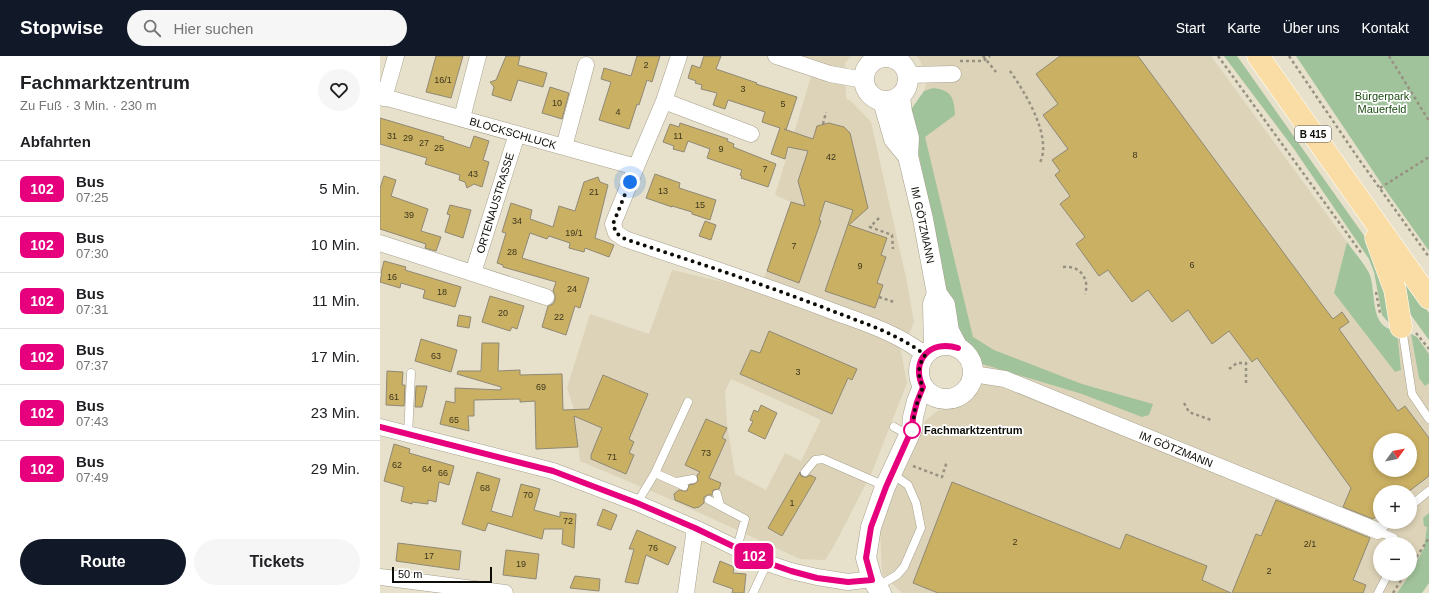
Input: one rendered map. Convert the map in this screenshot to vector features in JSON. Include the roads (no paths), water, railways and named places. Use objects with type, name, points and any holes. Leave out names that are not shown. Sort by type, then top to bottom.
[{"type":"main road","name":"B 415","points":[[1258,56],[1429,298]]},
{"type":"main road","points":[[1367,212],[1395,290],[1402,327]]},
{"type":"street","name":"BLOCKSCHLUCK","points":[[396,56],[382,97],[462,118],[636,168]]},
{"type":"street","name":"BLOCKSCHLUCK","points":[[462,118],[478,56]]},
{"type":"street","points":[[679,56],[664,101],[613,224],[616,233],[625,239],[761,284],[810,302],[894,335],[911,344],[930,351],[942,345],[958,348]]},
{"type":"street","points":[[776,56],[830,74],[868,67],[880,57],[892,57],[901,64],[954,68]]},
{"type":"street","points":[[868,67],[865,87],[870,94],[875,98],[891,99],[907,87],[901,64]]},
{"type":"street","name":"BLOCKSCHLUCK","points":[[564,147],[586,65]]},
{"type":"street","name":"IM GÖTZMANN","points":[[891,99],[894,139],[908,156],[924,219],[937,294],[945,305],[949,331],[958,348],[969,359],[973,374],[1005,379],[1373,523]]},
{"type":"street","points":[[664,101],[751,134]]},
{"type":"street","name":"ORTENAUSTRASSE","points":[[473,273],[517,134]]},
{"type":"street","points":[[380,243],[546,297]]},
{"type":"street","name":"IM GÖTZMANN","points":[[923,387],[920,380],[920,362],[930,351],[934,304],[937,294]]},
{"type":"street","points":[[380,427],[553,471],[637,503],[695,528],[768,563],[847,587],[876,587],[866,558],[867,543],[871,527],[905,430],[913,417],[923,387],[934,397],[948,399],[956,397],[968,388],[973,374]]},
{"type":"street","points":[[905,430],[932,410],[941,399]]},
{"type":"street","points":[[686,593],[695,528]]},
{"type":"street","points":[[380,577],[504,593]]},
{"type":"lane","points":[[1402,327],[1412,394],[1429,419]]},
{"type":"lane","points":[[408,434],[411,373]]},
{"type":"lane","points":[[637,503],[655,472],[688,402]]},
{"type":"lane","points":[[805,472],[815,460],[823,459],[866,479],[888,480],[908,486],[916,502],[921,528],[904,567],[897,576],[876,587]]},
{"type":"lane","points":[[655,472],[680,484],[693,479]]},
{"type":"lane","points":[[1417,500],[1429,491]]},
{"type":"lane","points":[[717,494],[720,505]]},
{"type":"lane","points":[[709,500],[745,520],[737,548]]},
{"type":"lane","points":[[1386,529],[1393,537]]},
{"type":"lane","points":[[753,593],[768,563]]},
{"type":"lane","points":[[1378,593],[1384,581]]},
{"type":"place","name":"Fachmarktzentrum","points":[[912,430]]},
{"type":"park label","name":"Bürgerpark Mauerfeld","points":[[1382,102]]}]
